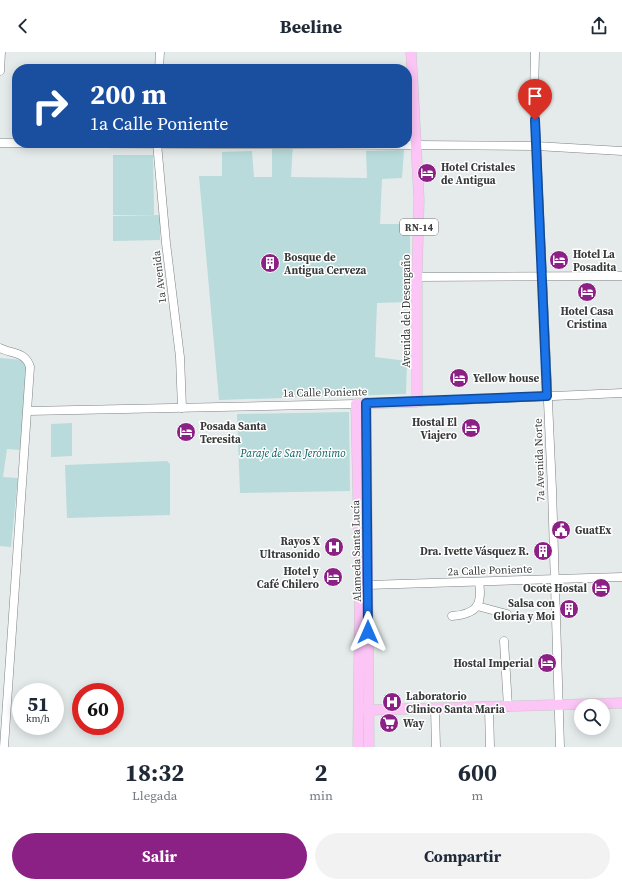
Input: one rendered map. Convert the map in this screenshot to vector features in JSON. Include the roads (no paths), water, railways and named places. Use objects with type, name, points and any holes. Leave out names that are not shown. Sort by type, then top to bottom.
[{"type":"main road","name":"Avenida del Desengaño","points":[[411,52],[412,64]]},
{"type":"main road","name":"Avenida del Desengaño","points":[[412,68],[419,199],[417,277],[417,402]]},
{"type":"main road","name":"1a Calle Poniente","points":[[361,404],[417,402]]},
{"type":"main road","name":"Alameda Santa Lucía","points":[[361,404],[364,584],[364,709],[369,747]]},
{"type":"main road","points":[[364,709],[488,708],[622,702]]},
{"type":"main road","name":"Alameda Santa Lucía","points":[[358,747],[364,709]]},
{"type":"street","points":[[0,71],[1,52]]},
{"type":"street","points":[[159,64],[160,52]]},
{"type":"street","name":"7a Avenida Norte","points":[[534,52],[534,95],[560,747]]},
{"type":"street","points":[[0,144],[12,144]]},
{"type":"street","points":[[412,145],[536,146],[622,151]]},
{"type":"street","name":"1a Avenida","points":[[157,148],[166,243],[180,357],[182,408]]},
{"type":"street","points":[[417,277],[622,276]]},
{"type":"street","points":[[0,348],[21,355],[26,358],[29,364],[28,411],[4,747]]},
{"type":"street","name":"1a Calle Poniente","points":[[417,402],[622,392]]},
{"type":"street","name":"1a Calle Poniente","points":[[28,411],[361,404]]},
{"type":"street","name":"2a Calle Poniente","points":[[364,584],[622,577]]},
{"type":"street","points":[[452,616],[471,613],[477,606],[481,594],[479,582]]},
{"type":"street","points":[[477,606],[507,614]]},
{"type":"street","points":[[504,641],[508,707]]},
{"type":"street","points":[[488,708],[490,747]]},
{"type":"street","points":[[435,709],[436,747]]},
{"type":"place","name":"Hotel Cristales de Antigua","points":[[427,173]]},
{"type":"place","name":"Hotel La Posadita","points":[[559,260]]},
{"type":"place","name":"Bosque de Antigua Cerveza","points":[[270,263]]},
{"type":"place","name":"Hotel Casa Cristina","points":[[587,292]]},
{"type":"place","name":"Yellow house","points":[[459,378]]},
{"type":"place","name":"Hostal El Viajero","points":[[471,428]]},
{"type":"place","name":"Posada Santa Teresita","points":[[186,432]]},
{"type":"place","name":"GuatEx","points":[[561,530]]},
{"type":"place","name":"Rayos X Ultrasonido","points":[[334,547]]},
{"type":"place","name":"Dra. Ivette Vásquez R.","points":[[543,551]]},
{"type":"place","name":"Hotel y Café Chilero","points":[[333,577]]},
{"type":"place","name":"Ocote Hostal","points":[[601,588]]},
{"type":"place","name":"Salsa con Gloria y Moi","points":[[569,609]]},
{"type":"place","name":"Hostal Imperial","points":[[547,663]]},
{"type":"place","name":"Laboratorio Clinico Santa Maria","points":[[392,702]]},
{"type":"place","name":"Way","points":[[389,723]]},
{"type":"park label","name":"Paraje de San Jerónimo","points":[[293,453]]}]
